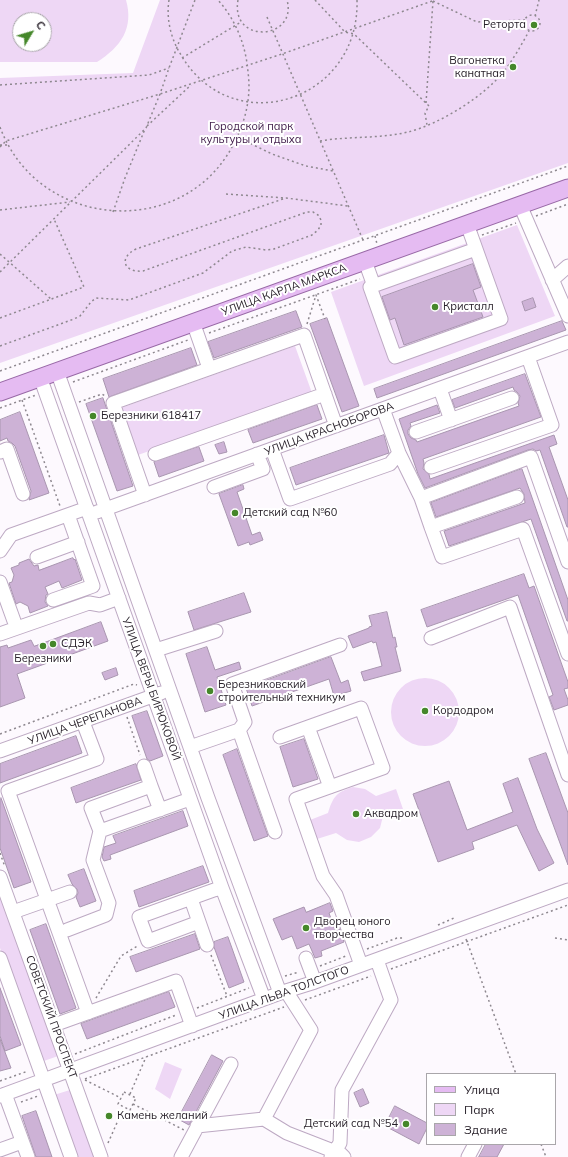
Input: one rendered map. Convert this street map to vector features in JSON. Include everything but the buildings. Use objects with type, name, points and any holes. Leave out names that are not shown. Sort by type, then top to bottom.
[{"type":"main road","name":"УЛИЦА КАРЛА МАРКСА","points":[[0,392],[43,385],[195,330],[369,274],[471,237],[568,188]]},
{"type":"street","points":[[523,212],[568,316]]},
{"type":"street","points":[[471,237],[501,319],[396,357],[370,287],[369,274],[471,237]]},
{"type":"street","points":[[552,280],[568,266]]},
{"type":"street","points":[[195,330],[209,368]]},
{"type":"street","points":[[146,495],[113,403],[209,368],[304,335],[336,426]]},
{"type":"street","name":"УЛИЦА КРАСНОБОРОВА","points":[[0,551],[11,535],[66,516],[106,509],[568,342]]},
{"type":"street","points":[[431,467],[552,426],[528,357]]},
{"type":"street","name":"УЛИЦА ВЕРЫ БИРЮКОВОЙ","points":[[59,379],[208,798],[283,992],[294,1004],[312,1030],[264,1119]]},
{"type":"street","name":"УЛИЦА ВЕРЫ БИРЮКОВОЙ","points":[[43,385],[222,888],[264,999]]},
{"type":"street","points":[[440,389],[450,420]]},
{"type":"street","points":[[155,454],[324,394]]},
{"type":"street","points":[[416,432],[512,398]]},
{"type":"street","points":[[383,409],[399,453],[421,498],[442,557],[523,529],[568,654]]},
{"type":"street","points":[[0,452],[7,449],[23,494]]},
{"type":"street","points":[[272,449],[290,499],[390,464],[399,453]]},
{"type":"street","points":[[214,487],[263,469],[257,454]]},
{"type":"street","points":[[421,498],[531,457],[568,562]]},
{"type":"street","points":[[431,527],[517,497]]},
{"type":"street","points":[[53,600],[93,586],[78,542],[66,516]]},
{"type":"street","points":[[37,556],[78,542]]},
{"type":"street","points":[[0,582],[14,621]]},
{"type":"street","points":[[0,634],[89,603],[100,605],[119,598]]},
{"type":"street","points":[[431,638],[510,607],[563,741],[568,775]]},
{"type":"street","points":[[156,650],[216,631]]},
{"type":"street","points":[[190,747],[239,730],[245,722],[232,684],[340,645]]},
{"type":"street","name":"УЛИЦА ЧЕРЕПАНОВА","points":[[0,750],[83,722],[170,690]]},
{"type":"street","points":[[280,737],[361,708],[383,768],[296,799],[323,876],[336,895],[361,965]]},
{"type":"street","points":[[83,722],[96,759],[8,791],[88,1013]]},
{"type":"street","points":[[308,727],[330,787]]},
{"type":"street","points":[[239,730],[275,832]]},
{"type":"street","points":[[144,766],[160,810]]},
{"type":"street","points":[[67,930],[106,915],[109,903],[93,860],[100,831],[91,808],[151,786]]},
{"type":"street","points":[[100,831],[160,810],[191,801],[208,798]]},
{"type":"street","name":"СОВЕТСКИЙ ПРОСПЕКТ","points":[[0,877],[54,1025],[76,1078],[104,1153]]},
{"type":"street","points":[[199,922],[148,941],[139,917],[222,888]]},
{"type":"street","name":"УЛИЦА ЛЬВА ТОЛСТОГО","points":[[5,1099],[76,1078],[192,1026],[283,992],[361,965],[379,966],[458,929],[568,890]]},
{"type":"street","points":[[13,912],[70,892]]},
{"type":"street","points":[[191,899],[207,944]]},
{"type":"street","points":[[0,958],[5,988],[46,1086],[71,1157]]},
{"type":"street","points":[[306,958],[315,982]]},
{"type":"street","points":[[195,1130],[264,1119],[287,1133],[336,1155],[340,1142],[342,1090],[391,1000],[379,966]]},
{"type":"street","points":[[54,1025],[176,981],[192,1026]]},
{"type":"street","points":[[181,1157],[231,1064]]},
{"type":"street","points":[[5,1099],[28,1157]]},
{"type":"street","points":[[0,1150],[22,1142]]},
{"type":"street","points":[[468,1157],[474,1145]]},
{"type":"path","points":[[169,0],[169,22],[177,48],[191,70],[219,92],[230,97],[248,101],[265,102],[277,101],[300,95],[321,83],[337,66],[350,46],[354,34],[357,0]]},
{"type":"path","points":[[114,212],[125,178],[160,94],[195,0]]},
{"type":"path","points":[[0,127],[8,145],[21,164],[50,191],[72,202],[87,207],[114,212],[127,212],[154,208],[172,201],[190,191],[205,180],[220,165],[228,154],[245,117],[248,101],[248,65],[241,38],[218,0]]},
{"type":"path","points":[[238,0],[237,8],[241,22],[256,32],[264,33],[273,31],[280,27],[285,20],[288,13],[287,0]]},
{"type":"path","points":[[315,0],[345,32],[354,34],[429,106],[425,113],[427,125]]},
{"type":"path","points":[[432,0],[477,22],[525,20],[529,16],[535,16],[539,20],[539,26],[535,31],[529,31]]},
{"type":"path","points":[[426,103],[432,0]]},
{"type":"path","points":[[0,145],[6,141],[192,84],[282,54],[435,0]]},
{"type":"path","points":[[535,16],[539,0]]},
{"type":"path","points":[[267,17],[363,240]]},
{"type":"path","points":[[525,20],[525,26],[529,31]]},
{"type":"path","points":[[182,58],[241,22]]},
{"type":"path","points":[[320,141],[409,132],[461,108],[483,91],[504,71],[529,31]]},
{"type":"path","points":[[0,85],[149,75],[169,68]]},
{"type":"path","points":[[0,272],[192,84]]},
{"type":"path","points":[[237,137],[272,154],[299,164],[333,171]]},
{"type":"path","points":[[0,145],[8,145]]},
{"type":"path","points":[[0,370],[568,166]]},
{"type":"path","points":[[226,194],[286,198],[348,206]]},
{"type":"path","points":[[0,346],[74,320],[80,316],[96,298],[129,300],[203,273],[232,251],[246,247],[266,250],[274,249],[312,235],[318,230],[321,225],[321,220],[318,215],[313,212],[307,212],[143,271],[136,272],[130,270],[126,265],[124,260],[126,255],[136,248],[286,198]]},
{"type":"path","points":[[0,210],[72,202]]},
{"type":"path","points":[[471,237],[523,212],[568,204]]},
{"type":"path","points":[[0,318],[84,287],[54,220]]},
{"type":"path","points":[[0,254],[52,299]]},
{"type":"path","points":[[59,379],[195,330],[316,295],[369,274]]},
{"type":"path","points":[[316,295],[325,319]]},
{"type":"path","points":[[304,335],[316,295]]},
{"type":"path","points":[[0,408],[22,400],[43,385]]},
{"type":"path","points":[[75,403],[102,394]]},
{"type":"path","points":[[22,400],[66,516]]},
{"type":"path","points":[[0,734],[134,684]]},
{"type":"path","points":[[126,716],[144,766]]},
{"type":"path","points":[[76,1078],[146,1057],[294,1004],[379,966],[468,941],[568,905]]},
{"type":"path","points":[[458,929],[468,941],[516,1073]]},
{"type":"path","points":[[555,938],[568,940]]},
{"type":"path","points":[[88,1013],[121,956],[148,941]]},
{"type":"path","points":[[207,944],[227,996]]},
{"type":"path","points":[[130,1095],[146,1057]]},
{"type":"path","points":[[76,1078],[121,1098]]},
{"type":"path","points":[[5,1099],[46,1086]]},
{"type":"path","points":[[124,1092],[130,1095],[136,1098],[130,1110],[118,1104],[124,1092]]},
{"type":"path","points":[[133,1104],[195,1130]]},
{"type":"path","points":[[104,1153],[124,1107]]},
{"type":"path","points":[[541,1145],[546,1157]]},
{"type":"green space","points":[[0,0],[126,0],[128,19],[124,36],[113,50],[97,62],[0,62]]},
{"type":"green space","name":"Городской парк культуры и отдыха","points":[[160,0],[568,0],[568,163],[0,363],[0,78],[133,73]]},
{"type":"green space","points":[[517,225],[555,316],[364,386],[331,292]]},
{"type":"green space","points":[[295,346],[312,393],[138,455],[121,408]]},
{"type":"green space","name":"Кордодром","points":[[418,678],[432,678],[444,683],[454,693],[459,705],[459,719],[454,731],[444,741],[432,746],[418,746],[406,741],[396,731],[391,719],[391,705],[396,693],[406,683]]},
{"type":"green space","name":"Аквадром","points":[[353,787],[365,789],[376,796],[396,789],[403,809],[383,816],[380,828],[371,837],[359,842],[347,840],[336,833],[317,839],[310,820],[328,813],[336,796],[339,793]]},
{"type":"green space","points":[[0,885],[61,1055],[41,1062],[0,948]]},
{"type":"green space","points":[[165,1062],[182,1069],[170,1099],[155,1089]]},
{"type":"green space","points":[[73,1089],[97,1157],[76,1157],[54,1095]]},
{"type":"place","name":"Реторта","points":[[534,25]]},
{"type":"place","name":"Вагонетка канатная","points":[[513,67]]},
{"type":"place","name":"Кристалл","points":[[435,307]]},
{"type":"place","name":"Березники 618417","points":[[93,416]]},
{"type":"place","name":"Детский сад №60","points":[[235,513]]},
{"type":"place","name":"СДЭК","points":[[53,644]]},
{"type":"place","name":"Березники","points":[[43,646]]},
{"type":"place","name":"Березниковский строительный техникум","points":[[210,691]]},
{"type":"place","name":"Кордодром","points":[[425,711]]},
{"type":"place","name":"Аквадром","points":[[356,814]]},
{"type":"place","name":"Дворец юного творчества","points":[[306,928]]},
{"type":"place","name":"Камень желаний","points":[[109,1116]]},
{"type":"place","name":"Детский сад №54","points":[[406,1124]]}]
